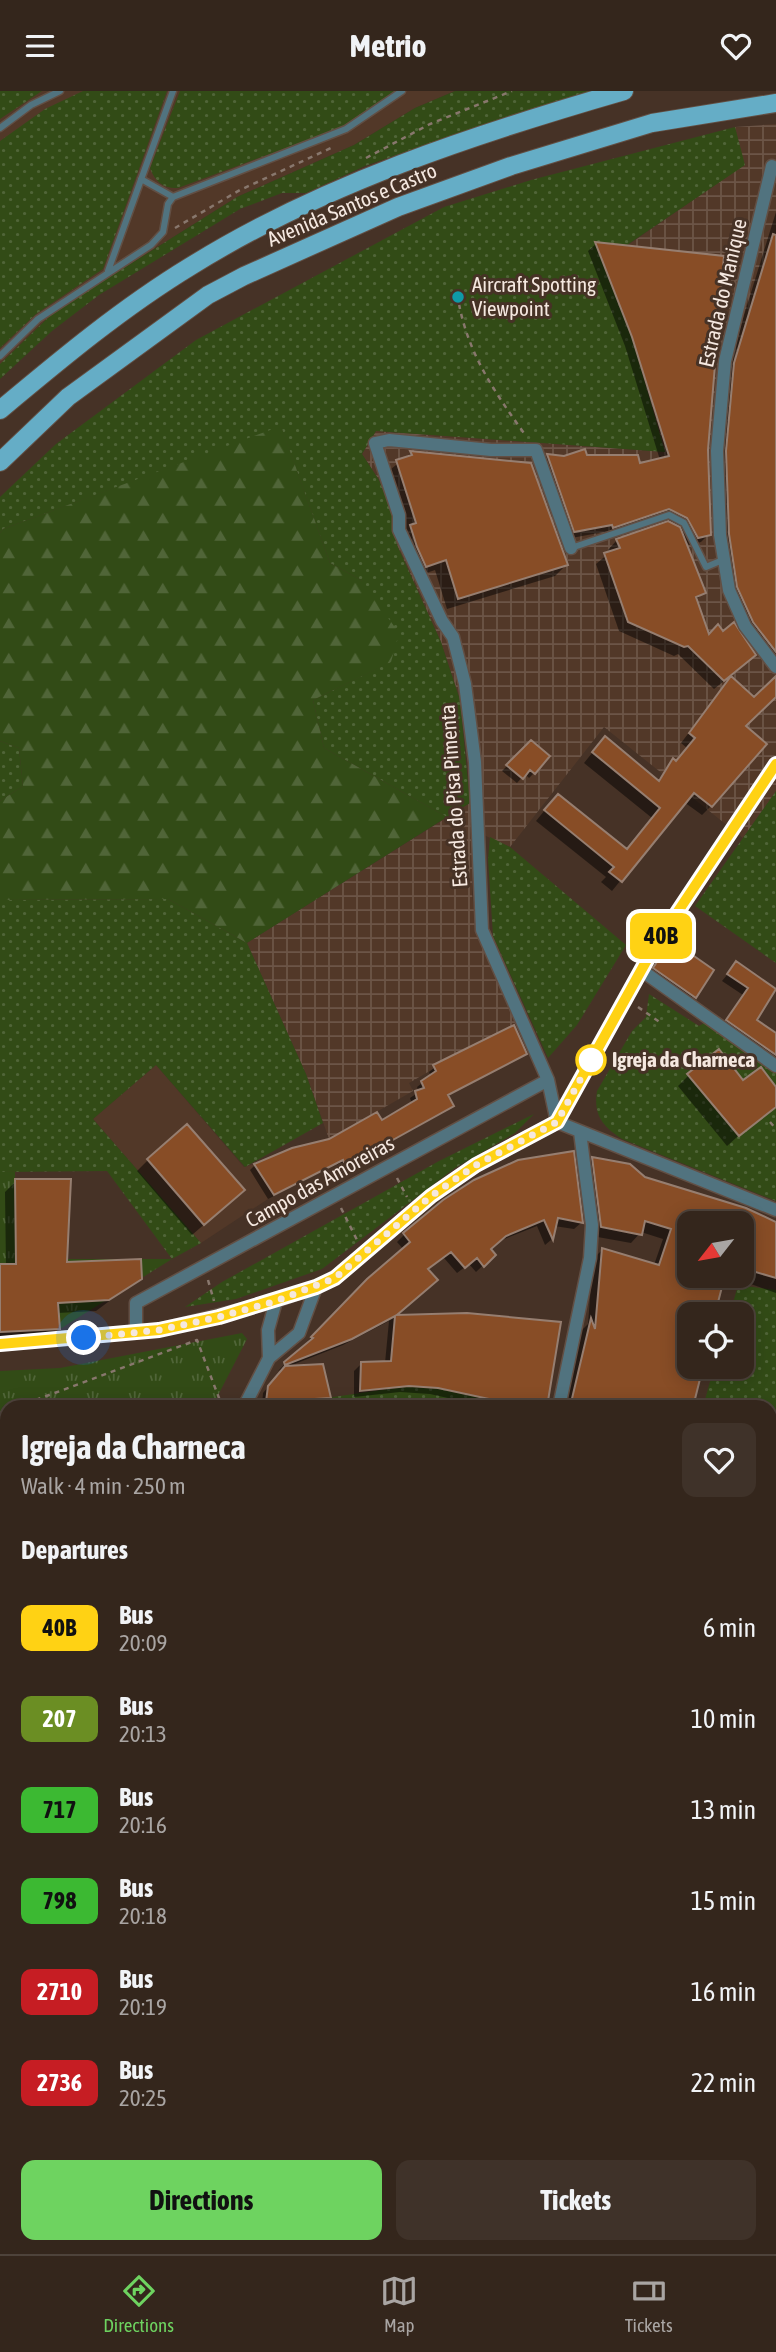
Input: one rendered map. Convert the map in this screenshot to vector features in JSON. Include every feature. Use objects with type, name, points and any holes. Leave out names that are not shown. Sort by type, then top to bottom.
[{"type":"main road","name":"Avenida Santos e Castro","points":[[0,410],[96,330],[189,267],[264,224],[392,167],[624,91]]},
{"type":"main road","name":"Avenida Santos e Castro","points":[[0,463],[68,397],[208,295],[244,276],[398,207],[511,166],[652,123],[776,103]]},
{"type":"street","name":"Estrada do Manique","points":[[772,166],[725,361],[717,451],[720,535],[729,590],[745,625],[776,667]]},
{"type":"street","name":"Estrada do Pisa Pimenta","points":[[536,450],[491,450],[389,440],[375,443],[399,515],[399,530],[442,621],[453,637],[465,684],[475,762],[482,930],[548,1080],[557,1122]]},
{"type":"street","points":[[536,450],[571,548]]},
{"type":"street","points":[[0,1344],[136,1332],[219,1317],[316,1287],[335,1278],[416,1209],[476,1165],[557,1122],[641,970],[776,764]]},
{"type":"street","points":[[641,970],[776,1066]]},
{"type":"street","name":"Campo das Amoreiras","points":[[136,1332],[136,1303],[548,1080]]},
{"type":"street","points":[[557,1122],[776,1210]]},
{"type":"street","points":[[560,1400],[590,1258],[592,1225],[580,1132]]},
{"type":"street","points":[[248,1400],[270,1358],[299,1333],[316,1287]]},
{"type":"street","points":[[270,1358],[268,1330],[276,1301]]},
{"type":"lane","points":[[0,128],[31,106],[60,91]]},
{"type":"lane","points":[[107,273],[173,91]]},
{"type":"lane","points":[[0,356],[38,319],[151,245],[163,232],[168,204],[173,197],[345,129],[402,91]]},
{"type":"lane","points":[[141,179],[173,197]]},
{"type":"lane","points":[[571,548],[669,515],[684,523],[706,567],[725,559]]},
{"type":"path","points":[[366,157],[442,119],[512,91]]},
{"type":"path","points":[[163,232],[168,233],[240,190],[310,160],[338,144]]},
{"type":"path","points":[[459,305],[474,355],[493,391],[536,450]]},
{"type":"path","points":[[625,999],[661,1023]]},
{"type":"path","points":[[770,1122],[776,1129]]},
{"type":"path","points":[[390,1166],[416,1209]]},
{"type":"path","points":[[335,1196],[365,1253]]},
{"type":"path","points":[[204,1267],[219,1317]]},
{"type":"path","points":[[36,1400],[197,1340],[219,1398],[223,1400]]},
{"type":"path","points":[[0,1675],[0,1688]]},
{"type":"shaded area","points":[[0,91],[455,91],[415,108],[354,145],[237,197],[54,312],[0,365]]},
{"type":"shaded area","points":[[776,124],[776,791],[743,838],[604,727],[510,847],[473,830],[472,894],[477,935],[516,1024],[434,1065],[435,1068],[409,1083],[413,1091],[329,1139],[306,1074],[247,943],[470,803],[472,821],[473,804],[460,700],[441,642],[397,545],[392,513],[379,480],[362,454],[376,431],[665,452],[595,242],[628,245],[744,165],[735,127]]},
{"type":"shaded area","points":[[156,1065],[244,1167],[254,1164],[274,1195],[201,1243],[93,1119]]},
{"type":"green space","points":[[0,91],[42,91],[0,119]]},
{"type":"green space","points":[[83,91],[167,91],[103,269],[36,314],[0,348],[0,141],[45,109]]},
{"type":"green space","points":[[180,91],[396,91],[340,128],[173,188],[161,184],[150,168]]},
{"type":"green space","points":[[455,91],[612,91],[536,109],[460,133],[365,166],[306,193],[282,193],[240,209],[99,295],[52,331],[0,379],[0,364],[54,312],[237,197],[354,145],[415,108]]},
{"type":"green space","points":[[735,127],[745,165],[627,245],[596,242],[632,337],[665,452],[376,431],[362,454],[379,480],[392,513],[397,545],[441,642],[460,700],[470,803],[447,817],[324,748],[313,700],[390,662],[361,580],[330,563],[281,427],[3,529],[0,533],[0,497],[56,444],[196,340],[444,207],[531,180]]},
{"type":"green space","points":[[281,426],[330,563],[361,580],[399,633],[391,662],[313,700],[324,748],[447,817],[247,943],[168,899],[0,900],[0,801],[23,786],[19,748],[0,741],[0,533],[3,529]]},
{"type":"green space","points":[[0,741],[19,748],[23,786],[0,801]]},
{"type":"green space","points":[[776,791],[776,963],[695,906]]},
{"type":"green space","points":[[490,837],[510,847],[626,945],[577,1025],[548,1058],[493,936],[488,859]]},
{"type":"green space","points":[[168,899],[247,943],[306,1074],[323,1123],[245,1167],[156,1065],[93,1119],[201,1243],[172,1259],[107,1171],[0,1172],[0,900]]},
{"type":"green space","points":[[649,994],[699,1026],[709,1020],[735,1036],[776,1072],[776,1201],[622,1139],[601,1119],[597,1107],[597,1091],[632,1031],[646,1017]]},
{"type":"green space","points":[[534,1114],[515,1133],[455,1168],[322,1269],[236,1299],[185,1307],[222,1282],[439,1161]]},
{"type":"green space","points":[[0,1172],[15,1172],[16,1259],[172,1259],[60,1329],[0,1332]]},
{"type":"green space","points":[[737,1288],[776,1290],[776,1400],[705,1400],[711,1379],[754,1379],[754,1302],[733,1302]]},
{"type":"green space","points":[[242,1333],[247,1339],[216,1400],[0,1400],[0,1371],[60,1368]]},
{"type":"green space","points":[[409,1386],[438,1388],[494,1400],[312,1400]]},
{"type":"building","points":[[773,234],[776,235],[776,652],[753,622],[737,587],[729,534],[726,451],[734,363]]},
{"type":"building","points":[[595,242],[724,256],[708,450],[711,535],[698,538],[687,518],[669,509],[613,528],[612,525],[574,532],[547,454],[564,456],[585,449],[587,455],[638,455],[640,463],[669,456],[632,337]]},
{"type":"building","points":[[410,451],[531,463],[568,565],[458,599],[446,560],[426,567],[417,547],[410,525],[416,523],[396,460],[412,455]]},
{"type":"building","points":[[668,521],[680,527],[706,593],[696,597],[709,634],[718,624],[723,631],[734,622],[756,655],[724,681],[688,646],[684,647],[628,622],[604,553],[620,548],[616,539]]},
{"type":"building","points":[[731,676],[754,697],[776,676],[776,697],[746,726],[767,744],[712,807],[694,793],[622,882],[609,872],[614,867],[544,810],[558,794],[627,849],[660,808],[592,752],[605,736],[659,781],[673,758],[676,761],[695,738],[689,733]]},
{"type":"building","points":[[531,740],[550,756],[535,774],[530,770],[523,779],[506,765]]},
{"type":"building","points":[[671,940],[714,970],[696,998],[653,968]]},
{"type":"building","points":[[736,961],[776,989],[757,1020],[776,1033],[776,1055],[726,1020],[748,988],[727,974]]},
{"type":"building","points":[[514,1025],[527,1054],[448,1095],[454,1106],[382,1146],[384,1149],[347,1171],[343,1160],[274,1195],[254,1164],[292,1148],[329,1139],[377,1112],[382,1120],[417,1099],[415,1091],[424,1088],[421,1081],[436,1071],[433,1065]]},
{"type":"building","points":[[719,1049],[743,1080],[761,1067],[776,1087],[776,1107],[739,1136],[687,1074]]},
{"type":"building","points":[[187,1124],[245,1190],[204,1225],[147,1159]]},
{"type":"building","points":[[574,1151],[583,1223],[558,1218],[553,1240],[544,1220],[506,1236],[491,1249],[496,1255],[484,1267],[477,1258],[465,1268],[451,1252],[428,1269],[438,1280],[397,1315],[467,1313],[561,1322],[548,1400],[494,1400],[438,1388],[409,1386],[360,1391],[361,1362],[391,1361],[395,1316],[352,1339],[285,1365],[284,1362],[313,1338],[311,1337],[367,1279],[410,1242],[403,1233],[443,1200],[474,1180],[518,1160]]},
{"type":"building","points":[[592,1157],[630,1164],[645,1177],[752,1211],[677,1211],[677,1288],[722,1288],[718,1302],[677,1302],[677,1379],[700,1379],[695,1400],[572,1400],[591,1318],[595,1329],[602,1248],[659,1265],[671,1229],[645,1221],[642,1235],[601,1227]]},
{"type":"building","points":[[15,1179],[71,1179],[67,1262],[141,1259],[142,1279],[109,1300],[58,1303],[60,1329],[0,1332],[0,1264],[16,1264]]},
{"type":"building","points":[[754,1212],[776,1222],[776,1278],[754,1272]]},
{"type":"building","points":[[323,1364],[331,1398],[266,1400],[268,1386],[285,1366]]},
{"type":"bus line","name":"40B","points":[[0,1344],[159,1330],[219,1317],[316,1287],[335,1278],[431,1196],[476,1165],[557,1122],[653,949],[776,764]]},
{"type":"place","name":"Aircraft Spotting Viewpoint","points":[[458,297]]},
{"type":"place","name":"Igreja da Charneca","points":[[591,1060]]},
{"type":"route","points":[[84,1338],[159,1330],[219,1317],[276,1301],[335,1278],[431,1196],[476,1165],[557,1122],[591,1060]]}]
